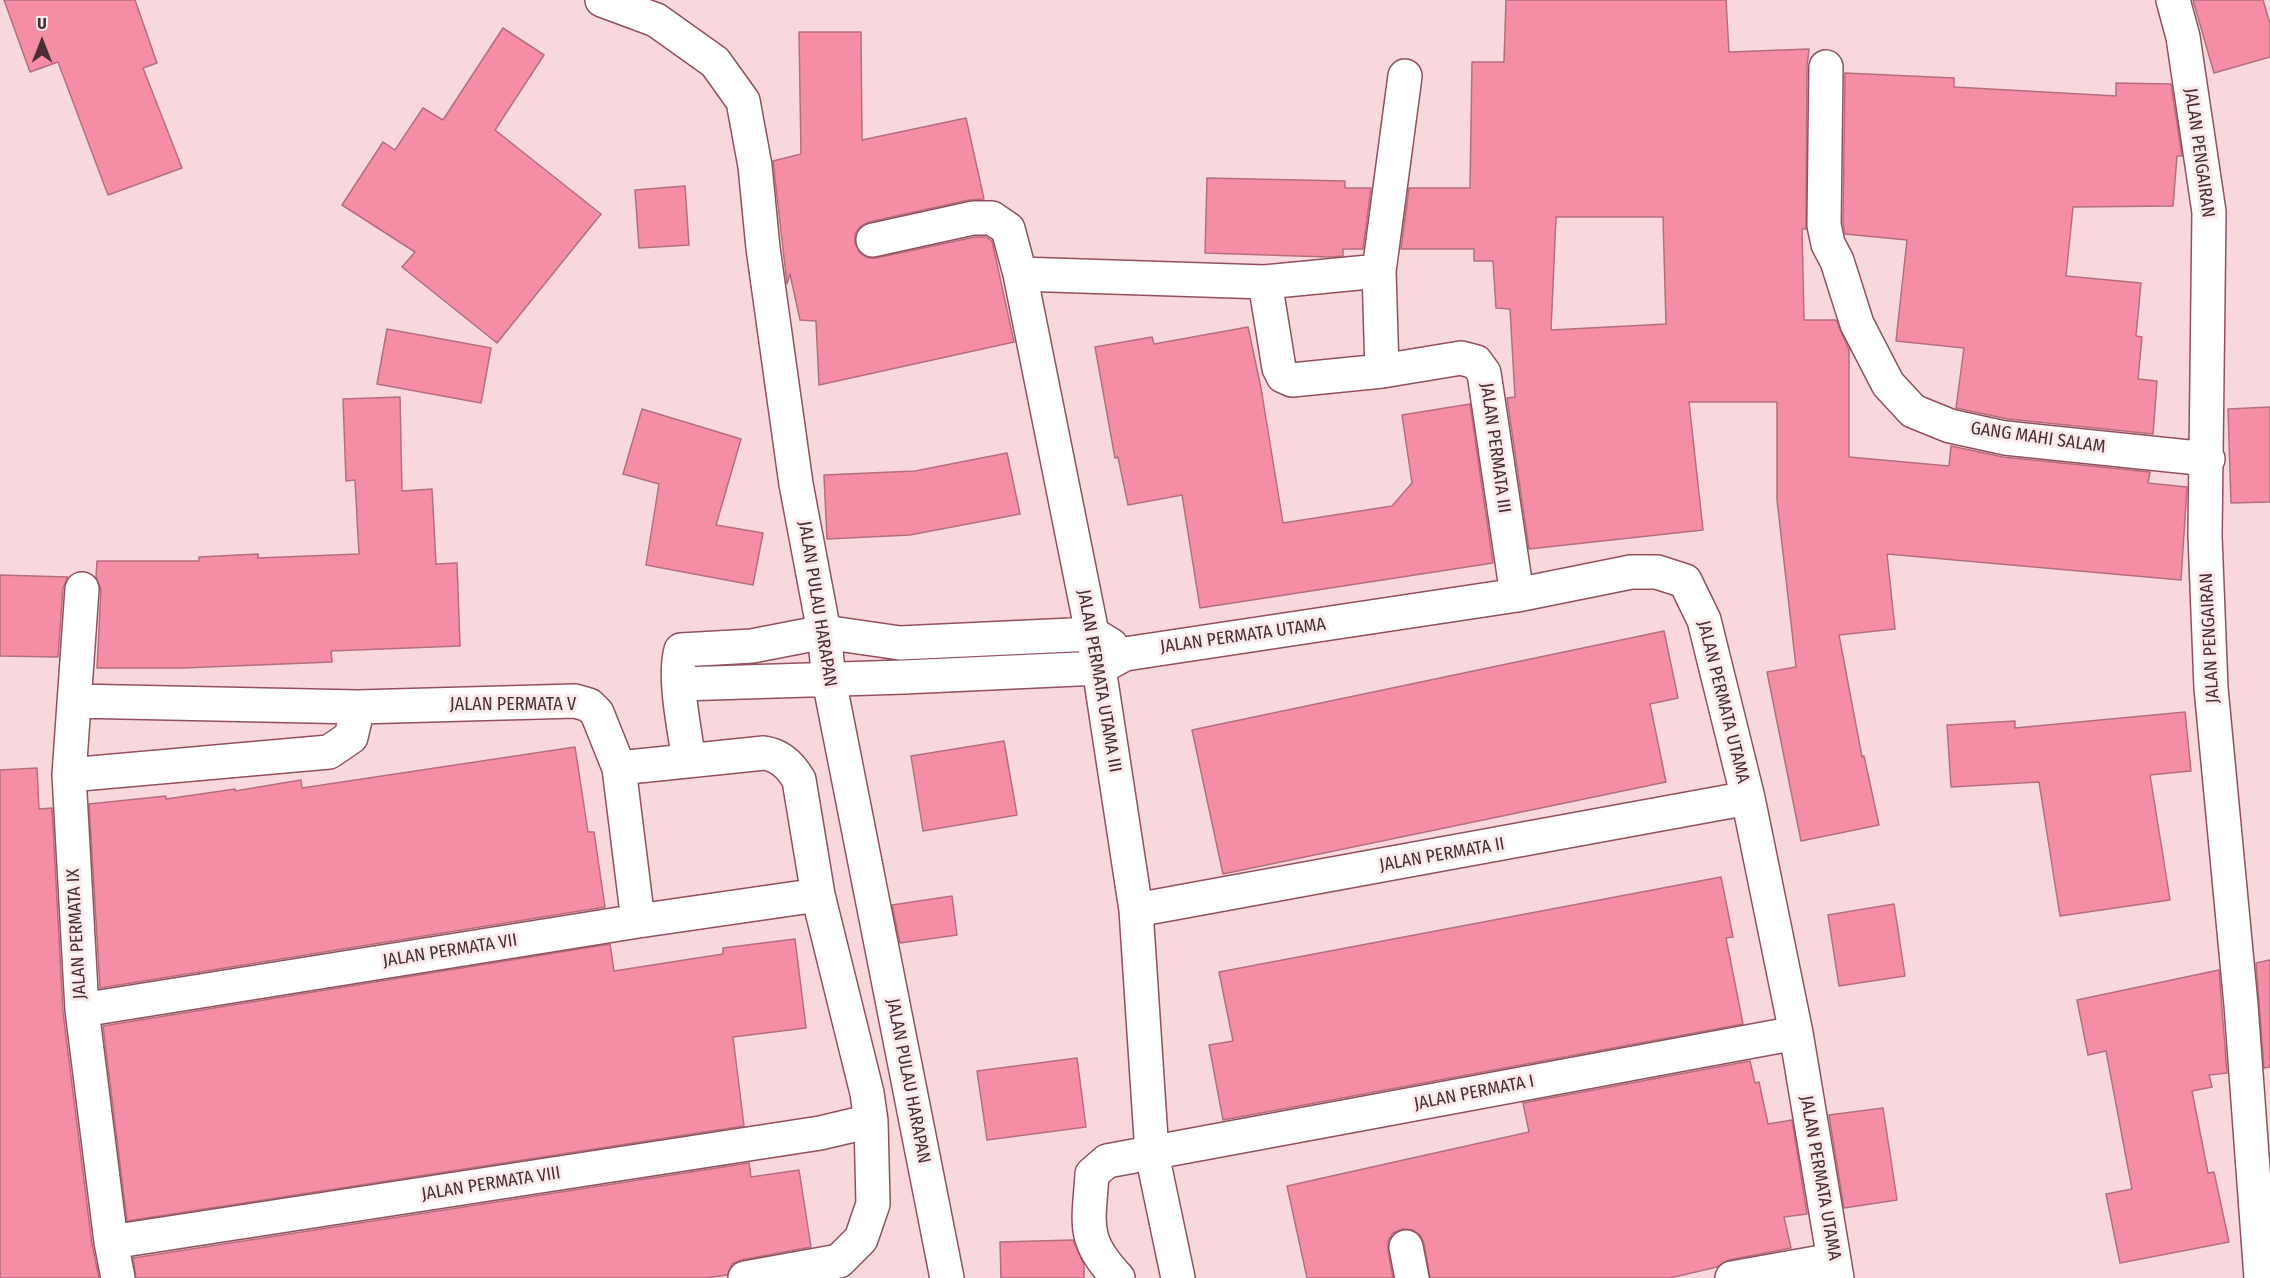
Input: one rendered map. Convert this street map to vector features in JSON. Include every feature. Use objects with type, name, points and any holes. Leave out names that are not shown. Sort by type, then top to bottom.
[{"type":"street","name":"JALAN PULAU HARAPAN","points":[[602,0],[656,20],[715,62],[743,101],[755,166],[763,248],[796,484],[824,632],[829,680],[947,1278]]},
{"type":"street","name":"JALAN PENGAIRAN","points":[[2173,0],[2182,37],[2209,212],[2208,459],[2205,536],[2211,688],[2241,1005],[2261,1278]]},
{"type":"street","name":"GANG MAHI SALAM","points":[[1826,67],[1824,225],[1828,244],[1837,261],[1857,324],[1888,384],[1913,411],[1950,426],[2005,438],[2208,459]]},
{"type":"street","points":[[1382,371],[1379,271],[1405,76]]},
{"type":"street","name":"JALAN PERMATA UTAMA III","points":[[873,240],[973,218],[992,218],[1008,229],[1020,274],[1093,634]]},
{"type":"street","points":[[1020,274],[1265,282],[1379,271]]},
{"type":"street","name":"JALAN PERMATA III","points":[[1265,282],[1279,368],[1283,376],[1292,380],[1382,371],[1461,358],[1476,362],[1484,373],[1517,595]]},
{"type":"street","name":"JALAN PERMATA UTAMA","points":[[680,684],[829,680],[1112,661],[1517,595],[1631,572],[1657,572],[1685,581],[1704,621],[1748,798],[1796,1033],[1835,1269]]},
{"type":"street","name":"JALAN PERMATA IX","points":[[82,589],[69,775],[82,1010],[111,1242],[118,1278]]},
{"type":"street","points":[[688,761],[680,684],[681,650],[752,646],[824,632],[900,643],[1093,634],[1112,661]]},
{"type":"street","name":"JALAN PERMATA UTAMA III","points":[[1112,661],[1136,910],[1152,1154],[1178,1278]]},
{"type":"street","name":"JALAN PERMATA V","points":[[75,701],[358,707],[575,701],[589,705],[597,713],[619,768],[638,921]]},
{"type":"street","points":[[69,775],[329,752],[351,737],[358,707]]},
{"type":"street","points":[[619,768],[764,753],[772,754],[792,768],[799,780],[818,895],[867,1093],[871,1121],[873,1204],[861,1239],[839,1261],[745,1278]]},
{"type":"street","name":"JALAN PERMATA II","points":[[1136,910],[1748,798]]},
{"type":"street","name":"JALAN PERMATA VII","points":[[82,1010],[638,921],[818,895]]},
{"type":"street","name":"JALAN PERMATA I","points":[[1152,1154],[1796,1033]]},
{"type":"street","name":"JALAN PERMATA VIII","points":[[111,1242],[820,1133],[871,1121]]},
{"type":"street","points":[[1118,1278],[1103,1262],[1092,1242],[1089,1229],[1092,1174],[1107,1161],[1152,1154]]},
{"type":"street","points":[[1406,1246],[1412,1278]]},
{"type":"street","points":[[1753,1276],[1835,1269]]},
{"type":"building","points":[[4,0],[135,0],[157,63],[143,68],[182,168],[108,195],[58,62],[30,72]]},
{"type":"building","points":[[1506,0],[1726,0],[1729,52],[1809,49],[1806,229],[1802,229],[1804,320],[1836,320],[1849,350],[1849,457],[1949,466],[1951,446],[2003,457],[2150,472],[2148,483],[2187,487],[2181,580],[1887,554],[1895,629],[1839,635],[1862,757],[1864,756],[1879,825],[1801,841],[1767,672],[1796,667],[1777,500],[1777,402],[1689,402],[1703,530],[1529,549],[1507,398],[1515,397],[1510,309],[1496,308],[1493,261],[1474,261],[1474,249],[1401,249],[1409,188],[1470,188],[1472,62],[1504,62]],"holes":[[[1556,217],[1663,217],[1666,324],[1551,330]]]},
{"type":"building","points":[[2193,0],[2263,0],[2270,24],[2270,57],[2214,73]]},
{"type":"building","points":[[503,28],[544,55],[495,130],[601,214],[497,343],[402,267],[415,252],[342,205],[383,142],[395,150],[423,108],[443,120]]},
{"type":"building","points":[[799,32],[861,32],[862,140],[966,118],[984,199],[969,200],[869,222],[860,227],[855,234],[855,243],[860,253],[867,258],[876,258],[975,237],[986,237],[992,241],[1014,342],[819,385],[816,321],[800,320],[790,274],[787,284],[773,161],[801,154]]},
{"type":"building","points":[[1845,73],[1954,78],[1954,87],[2116,96],[2116,83],[2171,84],[2182,156],[2177,156],[2173,206],[2073,207],[2066,276],[2141,283],[2136,336],[2142,337],[2138,379],[2157,381],[2153,434],[2008,419],[1956,408],[1964,348],[1896,341],[1907,240],[1845,234],[1843,223]]},
{"type":"building","points":[[1207,178],[1345,181],[1345,188],[1371,188],[1363,249],[1343,249],[1343,256],[1328,257],[1205,253]]},
{"type":"building","points":[[685,186],[689,245],[639,248],[635,190]]},
{"type":"building","points":[[1248,327],[1261,388],[1283,523],[1392,506],[1412,483],[1402,415],[1470,404],[1493,563],[1200,608],[1182,495],[1128,505],[1118,457],[1115,458],[1095,347],[1152,337],[1154,344]]},
{"type":"building","points":[[387,329],[491,348],[481,403],[377,384]]},
{"type":"building","points":[[400,397],[402,491],[432,489],[436,564],[457,563],[460,646],[331,651],[332,662],[183,668],[97,668],[101,590],[96,577],[97,561],[199,561],[199,557],[258,554],[258,558],[359,554],[355,480],[346,481],[343,399]]},
{"type":"building","points":[[2270,407],[2270,502],[2231,503],[2228,409]]},
{"type":"building","points":[[642,409],[741,439],[716,525],[763,533],[753,585],[646,565],[659,484],[623,474]]},
{"type":"building","points":[[1007,453],[1020,514],[910,535],[827,539],[824,475],[915,471]]},
{"type":"building","points":[[0,575],[68,577],[63,588],[58,657],[0,656]]},
{"type":"building","points":[[1664,631],[1678,698],[1650,704],[1666,782],[1223,874],[1192,730]]},
{"type":"building","points":[[2185,712],[2191,771],[2150,775],[2170,900],[2060,916],[2039,782],[1951,787],[1947,725],[2015,721],[2015,728]]},
{"type":"building","points":[[1004,741],[1017,815],[923,831],[911,756]]},
{"type":"building","points":[[575,747],[588,832],[594,832],[605,907],[100,988],[89,804],[166,796],[166,799],[301,780],[302,788]]},
{"type":"building","points":[[37,768],[39,809],[52,808],[63,1012],[92,1244],[99,1278],[0,1278],[0,770]]},
{"type":"building","points":[[1721,877],[1733,937],[1726,938],[1743,1024],[1223,1120],[1209,1045],[1233,1041],[1219,972]]},
{"type":"building","points":[[952,896],[957,935],[900,943],[892,905]]},
{"type":"building","points":[[1894,904],[1905,976],[1839,986],[1828,915]]},
{"type":"building","points":[[795,939],[806,1028],[733,1037],[744,1126],[127,1221],[103,1026],[610,944],[614,971],[723,954],[723,948]]},
{"type":"building","points":[[2270,960],[2270,1067],[2264,1068],[2256,963]]},
{"type":"building","points":[[2219,970],[2227,1073],[2209,1075],[2212,1087],[2192,1091],[2208,1173],[2214,1172],[2229,1242],[2120,1263],[2106,1194],[2132,1189],[2106,1051],[2088,1055],[2077,1000]]},
{"type":"building","points":[[1077,1058],[1086,1127],[987,1140],[977,1071]]},
{"type":"building","points":[[1750,1061],[1755,1083],[1759,1082],[1768,1124],[1792,1120],[1807,1214],[1784,1217],[1791,1248],[1729,1260],[1717,1267],[1670,1278],[1430,1278],[1424,1243],[1420,1235],[1413,1230],[1403,1229],[1393,1233],[1388,1241],[1393,1278],[1307,1278],[1287,1186],[1529,1132],[1523,1103]]},
{"type":"building","points":[[1883,1108],[1897,1200],[1844,1208],[1829,1115]]},
{"type":"building","points":[[749,1163],[751,1177],[799,1170],[811,1247],[741,1260],[732,1264],[727,1275],[706,1278],[136,1278],[133,1258]]},
{"type":"building","points":[[1073,1240],[1084,1265],[1084,1278],[1001,1278],[1000,1242]]}]
